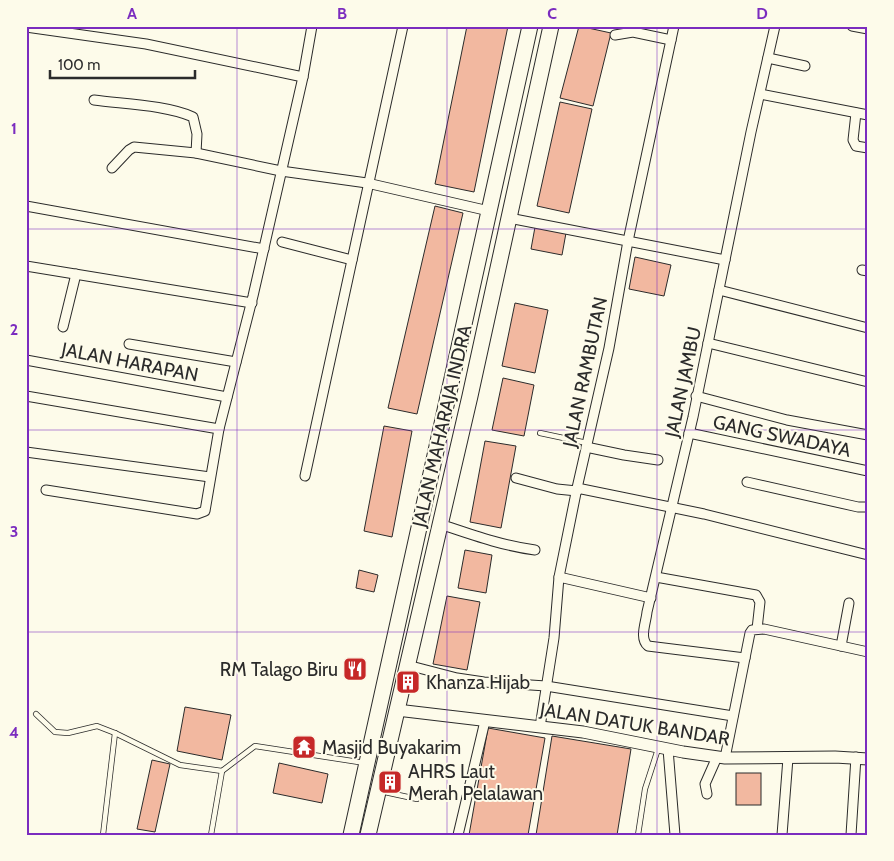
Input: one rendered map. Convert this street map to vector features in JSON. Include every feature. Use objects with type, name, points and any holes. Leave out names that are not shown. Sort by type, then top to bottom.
[{"type":"highway","name":"JALAN MAHARAJA INDRA","points":[[351,835],[530,26]]},
{"type":"highway","name":"JALAN MAHARAJA INDRA","points":[[368,835],[449,486],[550,26]]},
{"type":"highway","points":[[429,481],[449,486]]},
{"type":"street","points":[[46,490],[197,514],[205,511],[219,429],[252,303],[303,76],[312,26]]},
{"type":"street","points":[[305,476],[403,26]]},
{"type":"street","name":"JALAN RAMBUTAN","points":[[540,727],[554,638],[559,577],[609,348],[628,241],[674,26]]},
{"type":"street","name":"JALAN JAMBU","points":[[745,658],[648,646],[643,638],[689,433],[775,26]]},
{"type":"street","points":[[852,26],[868,29]]},
{"type":"street","points":[[26,27],[146,44],[303,76]]},
{"type":"street","points":[[615,35],[633,32],[671,40]]},
{"type":"street","points":[[768,58],[805,66]]},
{"type":"street","points":[[760,94],[868,115]]},
{"type":"street","points":[[94,100],[170,110],[193,117],[197,134],[196,153]]},
{"type":"street","points":[[856,113],[853,140],[856,146],[868,148]]},
{"type":"street","points":[[112,168],[134,147],[196,153],[281,171],[368,183],[489,211]]},
{"type":"street","points":[[26,206],[264,249]]},
{"type":"street","points":[[509,218],[725,260]]},
{"type":"street","points":[[282,242],[352,260]]},
{"type":"street","points":[[26,266],[252,303]]},
{"type":"street","points":[[63,327],[76,274]]},
{"type":"street","points":[[719,290],[868,328]]},
{"type":"street","points":[[708,343],[868,382]]},
{"type":"street","points":[[129,344],[236,362]]},
{"type":"street","name":"JALAN HARAPAN","points":[[26,360],[227,397]]},
{"type":"street","points":[[26,396],[219,429]]},
{"type":"street","points":[[696,396],[786,420],[868,435]]},
{"type":"street","name":"GANG SWADAYA","points":[[689,433],[868,471]]},
{"type":"street","points":[[587,445],[624,455],[658,460]]},
{"type":"street","points":[[26,452],[210,478]]},
{"type":"street","points":[[516,478],[557,489],[577,489],[704,514],[868,555]]},
{"type":"street","points":[[747,482],[858,507],[868,507]]},
{"type":"street","points":[[440,524],[483,538],[535,550]]},
{"type":"street","points":[[559,577],[651,598]]},
{"type":"street","points":[[656,577],[756,595],[760,602],[757,629]]},
{"type":"street","points":[[842,646],[849,603]]},
{"type":"street","points":[[707,794],[705,784],[721,757],[733,716],[750,633],[757,629],[868,652]]},
{"type":"street","points":[[407,664],[457,678],[484,682],[546,686],[733,716]]},
{"type":"street","name":"JALAN DATUK BANDAR","points":[[397,710],[583,732],[721,757],[862,758]]},
{"type":"street","points":[[458,835],[485,720]]},
{"type":"street","points":[[663,748],[675,835]]},
{"type":"street","points":[[782,835],[788,758]]},
{"type":"street","points":[[851,835],[862,758]]},
{"type":"lane","points":[[540,433],[587,445]]},
{"type":"lane","points":[[36,714],[55,732],[68,732],[97,726],[180,765],[222,772]]},
{"type":"lane","points":[[103,835],[115,733]]},
{"type":"lane","points":[[211,835],[222,772],[255,746],[366,763]]},
{"type":"lane","points":[[638,835],[646,789],[663,748]]},
{"type":"lane","points":[[378,790],[417,799]]},
{"type":"building","points":[[467,26],[508,26],[474,192],[435,184]]},
{"type":"building","points":[[579,26],[611,33],[593,106],[560,98]]},
{"type":"building","points":[[560,102],[592,109],[569,213],[537,206]]},
{"type":"building","points":[[435,206],[463,213],[417,414],[388,408]]},
{"type":"building","points":[[535,227],[566,233],[562,255],[531,249]]},
{"type":"building","points":[[635,257],[671,265],[664,296],[629,289]]},
{"type":"building","points":[[515,303],[548,310],[535,373],[502,366]]},
{"type":"building","points":[[503,378],[534,385],[524,436],[492,430]]},
{"type":"building","points":[[384,426],[412,431],[392,537],[364,531]]},
{"type":"building","points":[[485,441],[516,446],[501,528],[470,522]]},
{"type":"building","points":[[465,550],[492,555],[486,593],[458,588]]},
{"type":"building","points":[[359,570],[378,575],[374,592],[356,588]]},
{"type":"building","points":[[447,596],[480,602],[467,670],[433,664]]},
{"type":"building","points":[[185,707],[231,715],[222,760],[177,751]]},
{"type":"building","points":[[488,728],[545,738],[528,835],[469,835]]},
{"type":"building","points":[[552,736],[631,749],[617,835],[536,835]]},
{"type":"building","points":[[152,760],[170,764],[155,832],[137,829]]},
{"type":"building","points":[[279,763],[328,774],[322,803],[273,793]]},
{"type":"building","points":[[736,773],[761,773],[761,805],[736,805]]},
{"type":"place","name":"RM Talago Biru","points":[[355,669]]},
{"type":"place","name":"Khanza Hijab","points":[[408,682]]},
{"type":"place","name":"Masjid Buyakarim","points":[[304,747]]},
{"type":"place","name":"AHRS Laut Merah Pelalawan","points":[[390,782]]}]
